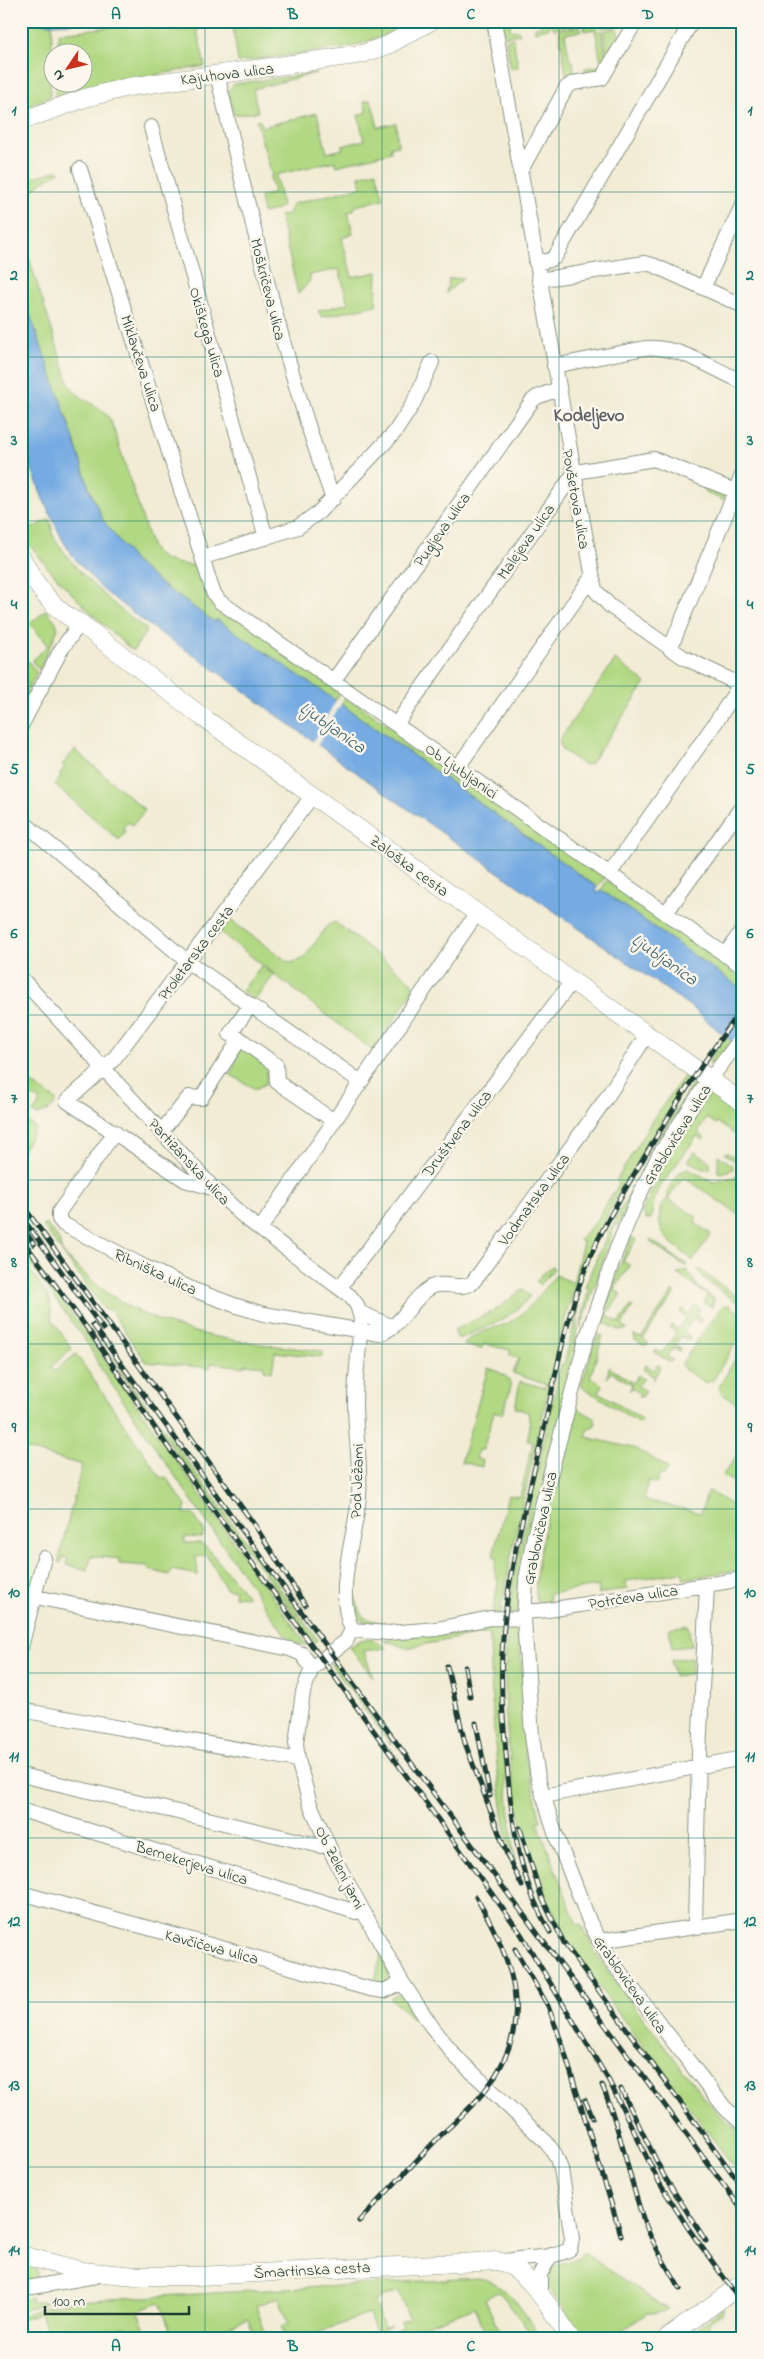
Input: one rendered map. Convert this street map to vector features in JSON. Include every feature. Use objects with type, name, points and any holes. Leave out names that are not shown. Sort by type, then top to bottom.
[{"type":"main road","name":"Kajuhova ulica","points":[[21,121],[85,98],[121,89],[362,54],[388,45],[430,21]]},
{"type":"main road","name":"Zaloška cesta","points":[[22,557],[28,571],[65,616],[80,624],[161,687],[648,1033],[743,1103]]},
{"type":"main road","name":"Šmartinska cesta","points":[[21,2255],[76,2269],[109,2274],[199,2276],[486,2260],[502,2262],[523,2275],[570,2338]]},
{"type":"main road","points":[[667,2338],[743,2283]]},
{"type":"street","name":"Povšetova ulica","points":[[494,21],[591,578],[595,590],[601,599],[698,666],[742,684]]},
{"type":"street","points":[[520,172],[566,88],[573,83],[602,78],[636,21]]},
{"type":"street","points":[[536,263],[555,257],[692,21]]},
{"type":"street","name":"Moškričeva ulica","points":[[217,74],[277,322],[307,425],[333,499]]},
{"type":"street","name":"Okiškega ulica","points":[[151,127],[266,538]]},
{"type":"street","name":"Miklavčeva ulica","points":[[80,169],[204,557]]},
{"type":"street","points":[[703,288],[743,204]]},
{"type":"street","points":[[539,280],[644,263],[653,265],[743,306]]},
{"type":"street","points":[[554,366],[645,348],[660,348],[676,352],[743,382]]},
{"type":"street","points":[[204,557],[266,538],[305,523],[333,499],[395,432],[413,404],[432,362]]},
{"type":"street","name":"Pugljeva ulica","points":[[334,680],[532,402],[540,395],[558,389]]},
{"type":"street","points":[[573,475],[654,460],[735,491]]},
{"type":"street","points":[[670,648],[743,473]]},
{"type":"street","name":"Malejeva ulica","points":[[396,723],[573,475]]},
{"type":"street","name":"Ob Ljubljanici","points":[[204,557],[213,592],[223,604],[743,967]]},
{"type":"street","points":[[458,767],[591,578]]},
{"type":"street","points":[[21,726],[61,650],[80,624]]},
{"type":"street","points":[[610,873],[742,684]]},
{"type":"street","name":"Proletarska cesta","points":[[115,1132],[67,1100],[113,1060],[313,794]]},
{"type":"street","points":[[666,913],[743,804]]},
{"type":"street","points":[[21,820],[188,962],[361,1082]]},
{"type":"street","points":[[260,1229],[477,913]]},
{"type":"street","points":[[725,954],[743,929]]},
{"type":"street","name":"Partizanska ulica","points":[[21,978],[104,1067],[212,1188],[260,1229],[340,1287],[354,1300],[361,1313]]},
{"type":"street","name":"Društvena ulica","points":[[340,1287],[573,980]]},
{"type":"street","points":[[250,1006],[230,1034],[276,1065],[277,1082],[334,1121]]},
{"type":"street","name":"Vodmatska ulica","points":[[393,1327],[423,1294],[434,1286],[446,1284],[464,1287],[473,1282],[604,1100],[648,1033]]},
{"type":"street","points":[[161,1132],[190,1097],[201,1098],[240,1039]]},
{"type":"street","name":"Grablovičeva ulica","points":[[740,1040],[676,1128],[651,1170],[607,1275],[583,1352],[534,1536],[526,1579],[524,1616],[532,1736],[543,1796],[566,1864],[598,1941],[716,2098],[729,2113],[743,2124]]},
{"type":"street","points":[[115,1132],[185,1180],[212,1188]]},
{"type":"street","name":"Ribniška ulica","points":[[115,1132],[59,1212],[61,1222],[143,1266],[194,1290],[264,1314],[353,1328],[361,1332]]},
{"type":"street","points":[[361,1313],[393,1327],[380,1334],[361,1332],[361,1313]]},
{"type":"street","name":"Pod Ježami","points":[[352,1630],[347,1611],[346,1588],[359,1498],[360,1452],[355,1403],[361,1332]]},
{"type":"street","points":[[21,1647],[44,1558]]},
{"type":"street","name":"Potrčeva ulica","points":[[352,1630],[388,1633],[436,1629],[490,1618],[524,1616],[548,1610],[743,1579]]},
{"type":"street","points":[[695,1926],[707,1584]]},
{"type":"street","points":[[21,1594],[290,1650],[302,1654],[312,1668],[346,1641],[352,1630]]},
{"type":"street","name":"Ob Zeleni jami","points":[[312,1668],[303,1692],[298,1721],[298,1760],[324,1845],[402,1982],[438,2036],[487,2087],[546,2142],[559,2161],[572,2241],[570,2249],[563,2253],[551,2255]]},
{"type":"street","points":[[21,1710],[298,1760]]},
{"type":"street","points":[[543,1796],[743,1758]]},
{"type":"street","points":[[21,1775],[324,1845]]},
{"type":"street","name":"Bernekerjeva ulica","points":[[21,1810],[356,1912],[362,1909]]},
{"type":"street","name":"Kavčičeva ulica","points":[[21,1894],[370,1989],[384,1991],[402,1982]]},
{"type":"street","points":[[598,1941],[743,1920]]},
{"type":"street","points":[[502,2262],[518,2257],[551,2255]]},
{"type":"street","points":[[540,2296],[540,2274],[551,2255]]},
{"type":"street","points":[[21,2289],[109,2274]]},
{"type":"green space","points":[[163,21],[195,21],[205,66],[92,87],[92,42],[58,42],[59,33]]},
{"type":"green space","points":[[232,21],[408,21],[403,29],[351,47],[238,62]]},
{"type":"green space","points":[[502,21],[509,21],[511,31],[518,30],[520,34],[505,37]]},
{"type":"green space","points":[[540,21],[549,21],[550,27],[535,32],[535,27],[541,26]]},
{"type":"green space","points":[[551,21],[593,21],[554,29]]},
{"type":"green space","points":[[596,21],[619,21],[620,26],[602,28]]},
{"type":"green space","points":[[21,22],[52,24],[52,42],[42,42],[42,92],[50,92],[50,95],[47,99],[21,108]]},
{"type":"green space","points":[[594,24],[601,31],[607,62],[601,71],[585,74],[585,68],[599,66],[601,62],[595,29],[584,31],[584,26]]},
{"type":"green space","points":[[580,26],[581,31],[565,34],[570,61],[573,61],[575,76],[570,78],[566,74],[559,30]]},
{"type":"green space","points":[[617,28],[619,36],[608,57],[603,31]]},
{"type":"green space","points":[[513,38],[518,67],[511,69],[506,40]]},
{"type":"green space","points":[[316,73],[253,89],[258,112],[234,115],[228,91],[234,84]]},
{"type":"green space","points":[[55,92],[72,92],[55,96]]},
{"type":"green space","points":[[371,100],[378,127],[396,123],[398,146],[391,146],[391,152],[337,166],[335,161],[276,175],[282,206],[277,210],[263,213],[260,197],[274,193],[270,177],[272,176],[256,120],[260,119],[262,127],[317,113],[327,153],[343,149],[342,146],[364,140],[358,115],[367,112],[364,101]]},
{"type":"green space","points":[[58,170],[60,172],[43,181],[21,202],[21,181]]},
{"type":"green space","points":[[376,171],[384,199],[356,206],[353,211],[348,212],[353,234],[342,238],[352,277],[377,272],[376,305],[322,317],[318,311],[348,303],[339,269],[310,275],[310,281],[298,294],[280,216],[288,214],[292,204],[361,187],[359,176]]},
{"type":"green space","points":[[21,233],[69,384],[78,395],[102,410],[111,421],[152,548],[162,558],[167,560],[198,566],[207,588],[339,693],[336,701],[217,620],[216,623],[162,585],[135,562],[103,520],[90,491],[21,289]]},
{"type":"green space","points":[[464,278],[446,293],[449,279]]},
{"type":"green space","points":[[706,486],[725,494],[723,500],[705,492]]},
{"type":"green space","points":[[49,519],[54,538],[75,566],[109,600],[147,630],[133,651],[74,596],[21,534]]},
{"type":"green space","points":[[46,610],[56,622],[58,629],[39,670],[32,661],[48,645],[30,624]]},
{"type":"green space","points":[[615,660],[646,683],[590,764],[584,765],[562,750],[559,740]]},
{"type":"green space","points":[[21,661],[28,661],[37,673],[21,703],[21,690],[28,684],[21,675]]},
{"type":"green space","points":[[346,696],[605,878],[597,887],[341,704]]},
{"type":"green space","points":[[75,750],[145,810],[133,825],[128,822],[122,829],[126,832],[119,840],[55,785],[65,767],[62,765]]},
{"type":"green space","points":[[607,880],[743,974],[743,990],[601,890]]},
{"type":"green space","points":[[230,920],[290,963],[303,959],[328,925],[335,922],[412,982],[413,991],[373,1051],[220,932]]},
{"type":"green space","points":[[261,966],[274,975],[255,1000],[242,991]]},
{"type":"green space","points":[[737,1034],[714,1064],[708,1063],[724,1039]]},
{"type":"green space","points":[[240,1047],[266,1065],[270,1074],[265,1084],[255,1089],[231,1075]]},
{"type":"green space","points":[[685,1075],[689,1079],[619,1193],[583,1263],[568,1307],[510,1560],[508,1560],[510,1564],[500,1607],[502,1608],[501,1615],[493,1612],[498,1582],[494,1569],[497,1557],[493,1556],[508,1495],[520,1497],[533,1442],[527,1441],[530,1427],[528,1412],[515,1408],[520,1381],[545,1388],[547,1385],[513,1373],[519,1358],[510,1356],[510,1350],[484,1344],[481,1349],[464,1345],[472,1337],[507,1324],[518,1317],[530,1306],[556,1275],[573,1283],[583,1242],[579,1240],[596,1221],[619,1184],[616,1181],[653,1119]]},
{"type":"green space","points":[[21,1076],[56,1100],[51,1109],[36,1115],[33,1113],[39,1104],[39,1100],[21,1089]]},
{"type":"green space","points":[[693,1083],[696,1085],[653,1149],[652,1148]]},
{"type":"green space","points":[[710,1094],[743,1117],[743,1143],[736,1138],[737,1136],[717,1122],[716,1124],[707,1118],[698,1132],[705,1138],[703,1140],[697,1136],[658,1190],[651,1219],[646,1219],[642,1212],[669,1154]]},
{"type":"green space","points":[[21,1117],[36,1128],[21,1152]]},
{"type":"green space","points":[[743,1144],[743,1150],[739,1156],[741,1158],[737,1163],[725,1154],[726,1152],[734,1157]]},
{"type":"green space","points":[[695,1152],[710,1162],[710,1168],[704,1169],[688,1161]]},
{"type":"green space","points":[[653,1153],[618,1225],[615,1225],[580,1328],[589,1288],[585,1287],[599,1252]]},
{"type":"green space","points":[[718,1155],[733,1166],[733,1169],[722,1173],[718,1172]]},
{"type":"green space","points":[[688,1169],[714,1182],[743,1175],[743,1218],[684,1177],[668,1199],[666,1193],[680,1172]]},
{"type":"green space","points":[[668,1199],[697,1217],[694,1222],[711,1234],[693,1261],[667,1239],[660,1226],[661,1205]]},
{"type":"green space","points":[[46,1224],[59,1240],[63,1253],[73,1264],[113,1297],[140,1312],[168,1324],[198,1333],[260,1344],[322,1351],[322,1357],[275,1352],[272,1372],[264,1370],[264,1366],[245,1364],[244,1367],[211,1363],[210,1368],[146,1362],[110,1310],[104,1309],[43,1226]]},
{"type":"green space","points":[[631,1237],[636,1240],[623,1261],[630,1266],[614,1289],[621,1294],[607,1315],[619,1323],[631,1306],[633,1307],[622,1325],[627,1329],[622,1331],[602,1322]]},
{"type":"green space","points":[[651,1240],[687,1265],[685,1266],[650,1242]]},
{"type":"green space","points":[[21,1243],[307,1645],[298,1644],[286,1636],[276,1622],[101,1369],[89,1346],[21,1252]]},
{"type":"green space","points":[[21,1258],[49,1297],[52,1319],[72,1349],[51,1367],[55,1371],[76,1354],[161,1478],[166,1477],[186,1506],[184,1513],[193,1514],[204,1531],[202,1538],[185,1537],[185,1543],[200,1543],[207,1548],[248,1597],[234,1596],[235,1590],[226,1589],[207,1555],[196,1557],[198,1575],[172,1570],[170,1575],[149,1570],[148,1566],[119,1564],[119,1559],[91,1556],[88,1570],[66,1565],[68,1559],[63,1557],[61,1563],[58,1562],[82,1465],[21,1448],[21,1407],[35,1397],[34,1395],[21,1404]]},
{"type":"green space","points":[[552,1266],[554,1269],[540,1285],[536,1280]]},
{"type":"green space","points":[[687,1270],[698,1287],[714,1299],[712,1307],[704,1303],[707,1295],[677,1274]]},
{"type":"green space","points":[[698,1270],[742,1300],[735,1301],[703,1278]]},
{"type":"green space","points":[[523,1289],[530,1296],[514,1312],[488,1327],[458,1339],[454,1330],[497,1309]]},
{"type":"green space","points":[[673,1291],[675,1293],[643,1339],[649,1344],[645,1346],[635,1340],[634,1335],[641,1338]]},
{"type":"green space","points":[[579,1305],[576,1341],[564,1389],[566,1392],[519,1611],[509,1617],[514,1575],[561,1364],[564,1364]]},
{"type":"green space","points":[[695,1305],[700,1309],[696,1315],[702,1319],[700,1322],[693,1318],[684,1332],[690,1337],[688,1340],[681,1336],[675,1345],[681,1349],[679,1351],[673,1348],[667,1356],[673,1360],[670,1362],[655,1353],[655,1350],[662,1353],[676,1333],[670,1328],[672,1325],[678,1329],[686,1318],[680,1312],[682,1309],[689,1314]]},
{"type":"green space","points":[[728,1305],[743,1315],[743,1331],[713,1380],[706,1383],[684,1369],[682,1363],[722,1306]]},
{"type":"green space","points":[[598,1334],[603,1336],[590,1378],[597,1380],[602,1385],[599,1392],[642,1419],[639,1423],[581,1386]]},
{"type":"green space","points":[[743,1346],[743,1408],[721,1393],[719,1387]]},
{"type":"green space","points":[[109,1354],[318,1640],[315,1643],[154,1422]]},
{"type":"green space","points":[[658,1364],[660,1368],[653,1380],[653,1376],[643,1369],[646,1365],[654,1370]]},
{"type":"green space","points":[[609,1367],[633,1383],[638,1375],[644,1379],[637,1386],[646,1391],[642,1397],[638,1397],[640,1394],[632,1388],[629,1391],[632,1385],[611,1372],[607,1378]]},
{"type":"green space","points":[[488,1368],[509,1380],[510,1391],[502,1414],[494,1412],[483,1450],[478,1450],[476,1458],[483,1461],[482,1467],[461,1462]]},
{"type":"green space","points":[[577,1408],[594,1418],[596,1423],[588,1429],[586,1437],[637,1449],[668,1468],[664,1475],[659,1475],[657,1483],[648,1481],[644,1500],[701,1513],[708,1490],[739,1510],[743,1534],[743,1569],[684,1579],[682,1572],[626,1581],[627,1589],[599,1594],[598,1586],[549,1594],[550,1603],[538,1602],[536,1589],[537,1567],[542,1539],[557,1477]]},
{"type":"green space","points":[[738,1454],[743,1457],[743,1488],[723,1475]]},
{"type":"green space","points":[[353,1592],[363,1617],[389,1626],[371,1624],[360,1620],[353,1602]]},
{"type":"green space","points":[[500,1623],[499,1709],[515,1861],[509,1844],[502,1808],[493,1712],[490,1634],[479,1634],[406,1648],[384,1640]]},
{"type":"green space","points":[[508,1625],[516,1626],[519,1632],[528,1753],[525,1754],[541,1821],[537,1822],[577,1925],[581,1924],[598,1957],[714,2110],[738,2131],[743,2131],[735,2134],[738,2148],[743,2156],[743,2179],[585,1969],[562,1931],[543,1890],[528,1848],[517,1804],[510,1759],[505,1669]]},
{"type":"green space","points":[[688,1625],[692,1646],[672,1648],[669,1628]]},
{"type":"green space","points":[[372,1639],[386,1648],[364,1651],[373,1677],[349,1647],[361,1640]]},
{"type":"green space","points":[[692,1657],[691,1674],[674,1676],[671,1660]]},
{"type":"green space","points":[[334,1662],[391,1742],[391,1745],[331,1664]]},
{"type":"green space","points":[[381,1954],[389,1975],[386,1982],[374,1985]]},
{"type":"green space","points":[[397,1994],[405,1996],[429,2032],[390,1998]]},
{"type":"green space","points":[[583,2252],[668,2309],[656,2314],[647,2313],[614,2337],[585,2338],[543,2280],[550,2267],[579,2258]]},
{"type":"green space","points":[[21,2263],[37,2269],[36,2279],[21,2282]]},
{"type":"green space","points":[[477,2278],[488,2280],[507,2292],[522,2309],[541,2338],[534,2338],[499,2291],[485,2299],[495,2322],[506,2338],[487,2338],[475,2307],[391,2338],[378,2338],[403,2327],[401,2322],[409,2319],[399,2291],[375,2301],[384,2328],[391,2326],[376,2333],[369,2314],[303,2338],[275,2338],[284,2334],[281,2326],[288,2323],[279,2297],[256,2306],[265,2332],[254,2336],[248,2319],[196,2338],[166,2338],[163,2332],[170,2329],[160,2303],[138,2311],[147,2337],[145,2338],[130,2338],[126,2326],[93,2338],[49,2338],[40,2313],[21,2319],[21,2316],[45,2307],[74,2301]]},
{"type":"green space","points":[[31,2298],[32,2302],[48,2302],[21,2311],[21,2300]]},
{"type":"green space","points":[[724,2308],[722,2315],[716,2317],[708,2324],[713,2338],[695,2338],[700,2325]]},
{"type":"water","points":[[21,21],[111,21],[52,24],[21,22]]},
{"type":"water","name":"Ljubljanica","points":[[21,289],[71,430],[90,491],[103,520],[135,562],[162,585],[216,623],[216,619],[341,704],[597,887],[595,891],[599,893],[601,890],[743,990],[743,1049],[717,1030],[694,1009],[375,786],[201,660],[150,626],[103,590],[74,558],[63,541],[42,497],[21,438]]},
{"type":"pier","points":[[337,699],[342,702],[317,746],[312,743]]},
{"type":"railway","points":[[550,1932],[532,1895],[520,1857],[510,1797],[504,1724],[502,1690],[503,1638],[509,1585],[519,1533],[570,1314],[594,1248],[617,1204],[666,1122],[703,1064],[743,1008]]},
{"type":"railway","points":[[21,1203],[256,1527],[305,1605]]},
{"type":"railway","points":[[21,1216],[103,1329]]},
{"type":"railway","points":[[21,1226],[34,1244]]},
{"type":"railway","points":[[21,1238],[92,1335],[163,1440],[521,1934],[609,2081],[660,2184],[688,2228],[743,2304]]},
{"type":"railway","points":[[93,1325],[412,1764],[743,2211]]},
{"type":"railway","points":[[447,1666],[465,1743],[508,1857],[522,1886]]},
{"type":"railway","points":[[465,1667],[470,1696]]},
{"type":"railway","points":[[476,1723],[490,1796]]},
{"type":"railway","points":[[520,1828],[541,1896],[564,1943],[743,2188]]},
{"type":"railway","points":[[359,2221],[481,2096],[502,2064],[511,2040],[515,2016],[514,1992],[509,1968],[501,1945],[476,1897]]},
{"type":"railway","points":[[515,1949],[548,2006],[564,2049]]},
{"type":"railway","points":[[562,2044],[621,2235]]},
{"type":"railway","points":[[602,2085],[614,2118],[644,2221],[656,2247],[680,2289]]},
{"type":"railway","points":[[621,2089],[664,2176],[706,2241]]},
{"type":"railway","points":[[585,2100],[593,2118]]},
{"type":"district","name":"Kodeljevo","points":[[589,414]]}]
